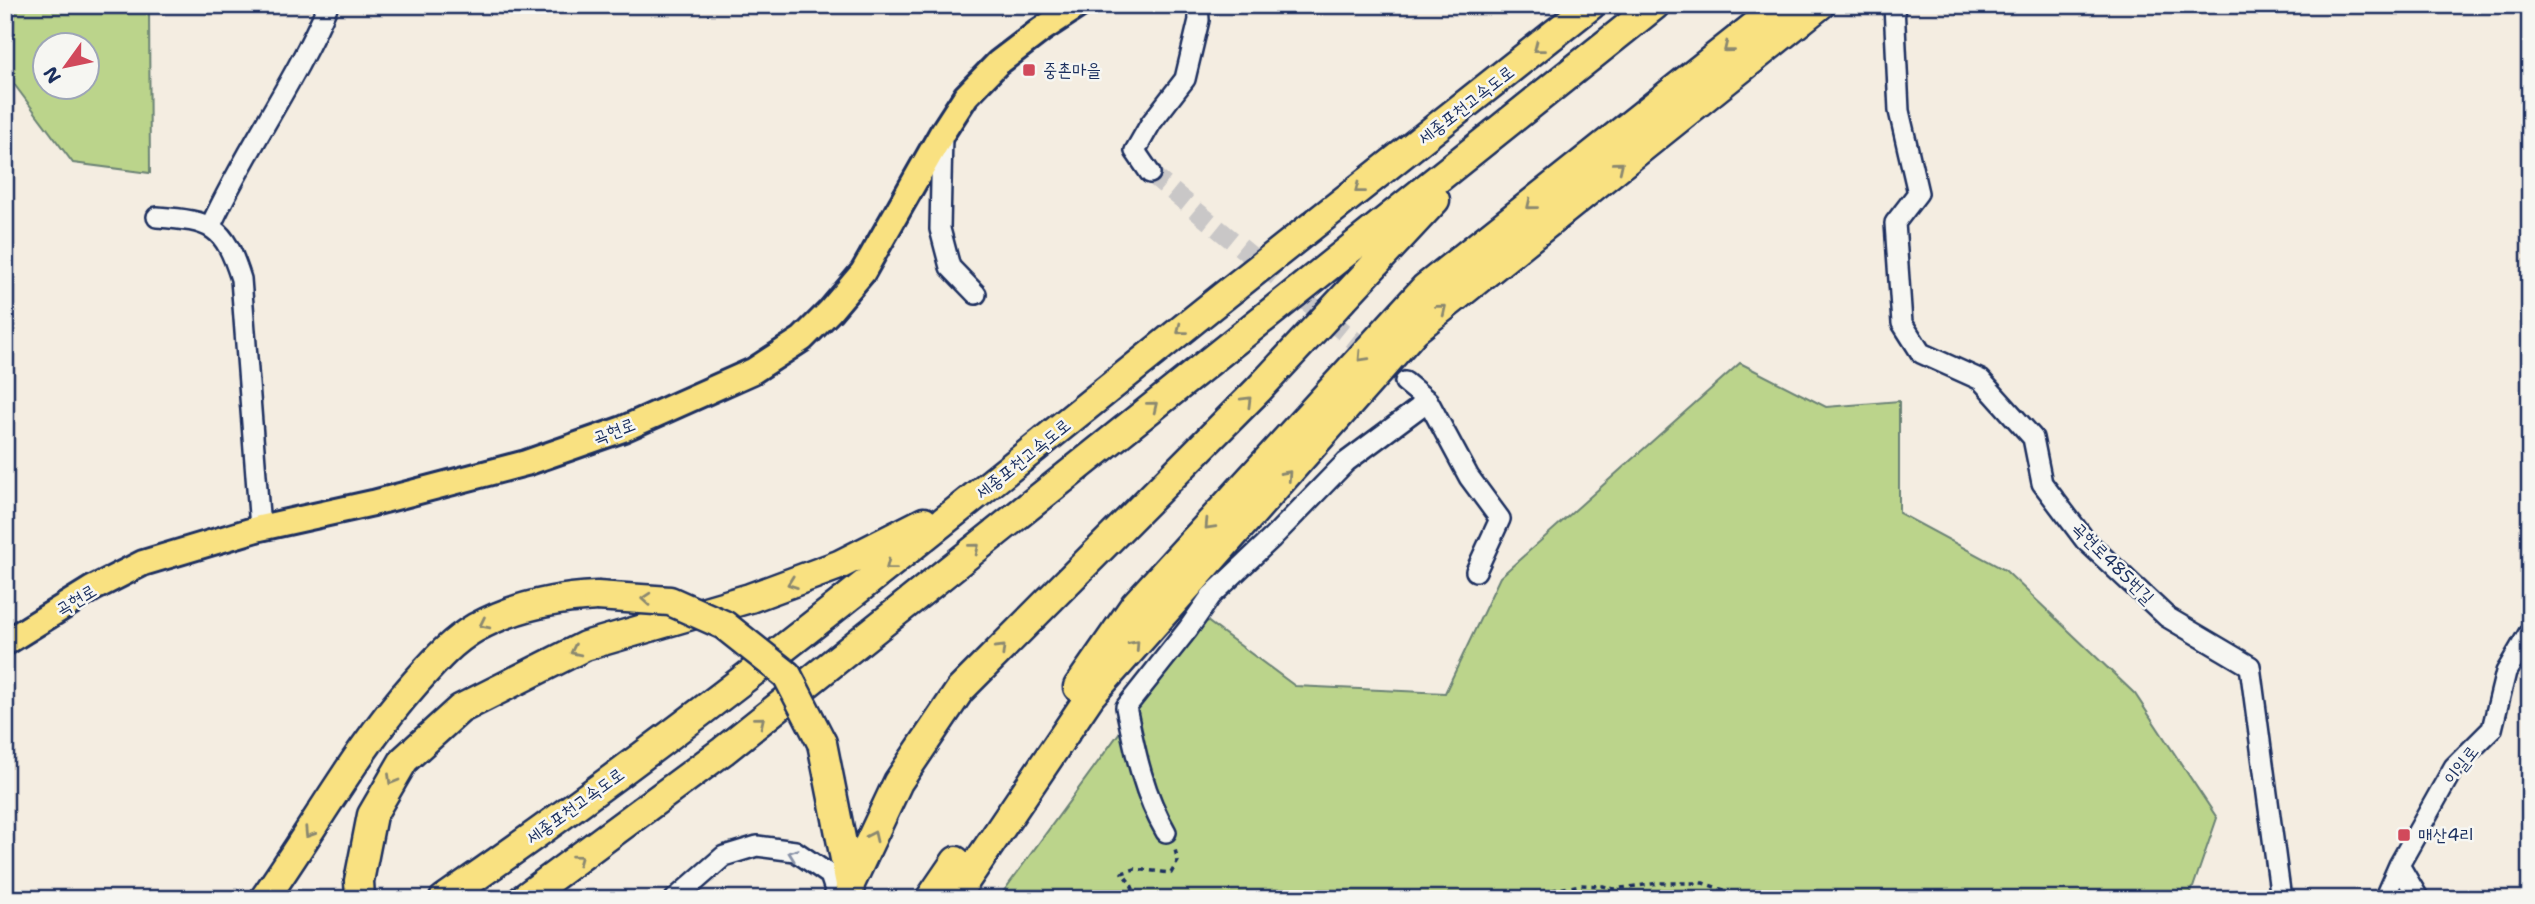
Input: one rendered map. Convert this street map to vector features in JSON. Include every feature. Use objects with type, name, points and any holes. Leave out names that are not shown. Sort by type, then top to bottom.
[{"type":"highway","name":"세종포천고속도로","points":[[444,899],[698,715],[889,567],[1231,290],[1591,5]]},
{"type":"highway","points":[[523,899],[723,751],[1655,5]]},
{"type":"highway","points":[[930,899],[1135,605],[1425,288],[1781,5]]},
{"type":"highway","points":[[953,899],[1091,695],[1415,330],[1819,5]]},
{"type":"highway","points":[[845,894],[898,782],[960,690],[1258,390],[1500,129]]},
{"type":"highway","points":[[360,890],[372,815],[404,760],[460,709],[585,646],[750,598],[839,565],[919,526],[1043,443]]},
{"type":"highway","points":[[264,899],[370,738],[443,651],[474,629],[505,614],[556,599],[597,596],[670,601],[724,625],[787,675],[822,743],[845,894]]},
{"type":"main road","name":"곡현로","points":[[5,643],[92,589],[142,563],[260,527],[373,503],[526,463],[623,429],[753,371],[802,339],[863,272],[966,96],[998,63],[1079,5]]},
{"type":"street","points":[[211,225],[222,200],[290,85],[328,5]]},
{"type":"street","points":[[1150,173],[1135,151],[1151,122],[1185,79],[1199,20],[1198,5]]},
{"type":"street","name":"곡현로485번길","points":[[1894,5],[1899,111],[1918,193],[1895,223],[1902,323],[1921,353],[1981,380],[2033,439],[2042,483],[2085,540],[2167,617],[2250,666],[2281,899]]},
{"type":"street","points":[[942,133],[940,229],[950,267],[976,294]]},
{"type":"street","points":[[157,217],[181,218],[211,225],[232,251],[241,279],[260,527]]},
{"type":"street","points":[[1405,382],[1428,401],[1469,477],[1500,519],[1476,571]]},
{"type":"street","points":[[1166,832],[1148,799],[1126,707],[1188,629],[1210,596],[1272,538],[1346,462],[1428,401]]},
{"type":"street","name":"이일로","points":[[2384,899],[2399,865],[2454,767],[2491,729],[2506,672],[2530,631]]},
{"type":"street","points":[[675,899],[724,856],[757,846],[794,851],[830,874],[845,894]]},
{"type":"street","points":[[2399,865],[2419,899]]},
{"type":"path","points":[[1137,899],[1131,884],[1122,873],[1135,869],[1171,873],[1178,861],[1172,839],[1166,832]]},
{"type":"path","points":[[1524,899],[1530,894],[1581,885],[1603,886],[1614,890],[1659,883],[1703,883],[1724,890],[1734,899]]},
{"type":"green space","points":[[5,5],[149,5],[150,173],[73,163],[5,72]]},
{"type":"green space","points":[[1740,363],[1826,407],[1899,401],[1899,513],[2005,570],[2135,694],[2217,818],[2189,899],[998,899],[1203,618],[1295,686],[1445,693],[1500,577]]},
{"type":"tunnel","points":[[1150,173],[1405,382]]},
{"type":"place","name":"중촌마을","points":[[1029,70]]},
{"type":"place","name":"매산4리","points":[[2404,835]]}]
